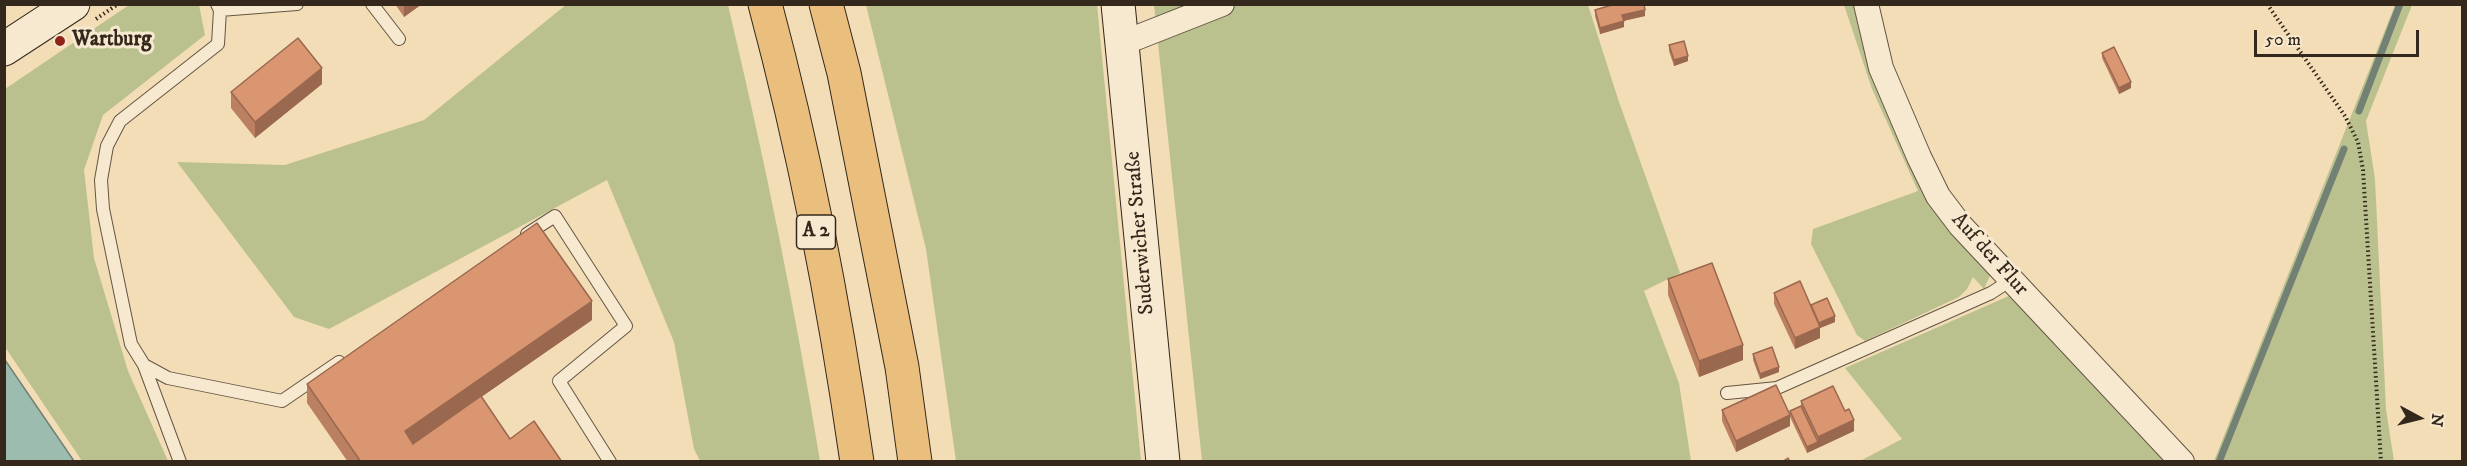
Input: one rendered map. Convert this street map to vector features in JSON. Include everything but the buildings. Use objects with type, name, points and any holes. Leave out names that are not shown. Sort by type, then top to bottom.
[{"type":"highway","name":"A 2","points":[[765,4],[788,90],[845,381],[857,462]]},
{"type":"highway","points":[[826,4],[844,73],[900,355],[915,462]]},
{"type":"main road","points":[[4,49],[73,4]]},
{"type":"main road","name":"Suderwicher Straße","points":[[1118,4],[1162,462]]},
{"type":"street","points":[[1123,43],[1222,4]]},
{"type":"street","name":"Auf der Flur","points":[[1866,4],[1881,68],[1938,196],[1960,225],[2182,462]]},
{"type":"lane","points":[[180,462],[144,365],[131,344],[103,209],[101,180],[107,146],[120,121],[218,44],[219,7],[297,4]]},
{"type":"lane","points":[[372,4],[399,39]]},
{"type":"lane","points":[[516,242],[555,216],[626,326],[559,381],[610,462]]},
{"type":"lane","points":[[1727,393],[1777,388],[1991,293],[2011,280]]},
{"type":"lane","points":[[144,365],[168,378],[282,401],[350,354]]},
{"type":"path","points":[[2267,4],[2345,116],[2358,142],[2363,171],[2381,462]]},
{"type":"green space","points":[[567,4],[728,5],[778,232],[820,461],[700,461],[694,449],[674,342],[607,180],[329,329],[294,317],[177,162],[285,165],[424,120]]},
{"type":"green space","points":[[129,5],[199,5],[205,35],[103,115],[84,170],[94,258],[128,371],[168,461],[82,461],[5,347],[5,89]]},
{"type":"green space","points":[[866,5],[1097,5],[1141,461],[956,461],[926,249]]},
{"type":"green space","points":[[1154,5],[1588,5],[1618,99],[1680,273],[1644,291],[1679,383],[1691,461],[1202,461]]},
{"type":"green space","points":[[1844,5],[1858,5],[1875,68],[1991,273],[1984,289],[1973,277],[1967,289],[1959,297],[1865,341],[1857,335],[1811,244],[1813,229],[1918,191],[1872,89]]},
{"type":"green space","points":[[2395,5],[2412,5],[2366,121],[2375,179],[2386,409],[2394,461],[2214,461]]},
{"type":"green space","points":[[2011,295],[2172,461],[1860,461],[1902,439],[1845,368]]},
{"type":"shaded area","points":[[5,360],[74,461],[5,461]]},
{"type":"waterway","points":[[2359,111],[2400,4]]},
{"type":"waterway","points":[[2219,462],[2344,149]]},
{"type":"place","name":"Wartburg","points":[[60,41]]}]
